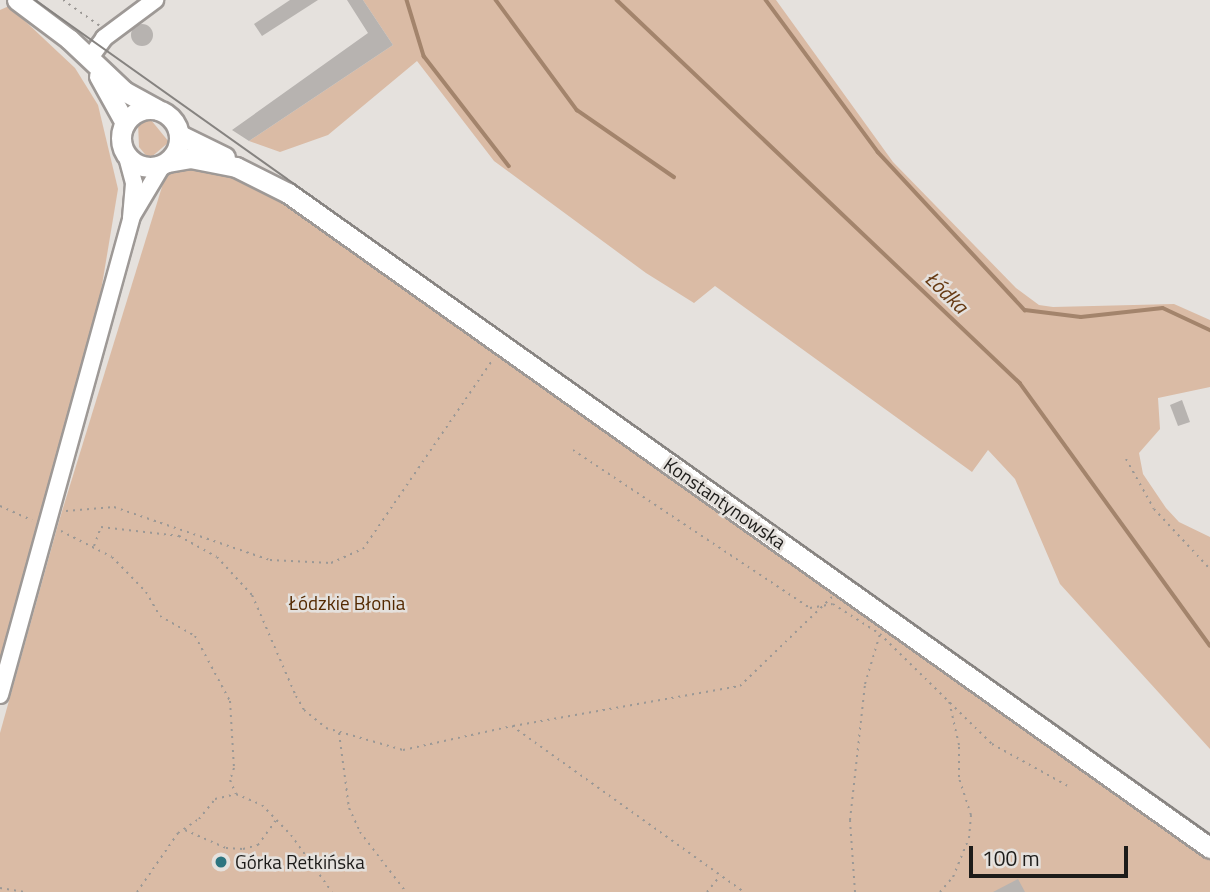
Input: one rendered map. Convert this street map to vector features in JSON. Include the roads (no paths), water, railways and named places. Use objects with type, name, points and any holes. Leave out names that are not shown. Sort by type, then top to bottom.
[{"type":"main road","points":[[17,0],[132,97],[158,109],[175,121],[180,135],[177,150],[165,163],[140,165],[126,154],[121,141],[125,123],[139,110],[158,109]]},
{"type":"main road","points":[[93,64],[99,80],[125,123]]},
{"type":"main road","name":"Konstantynowska","points":[[180,135],[288,193],[843,586],[882,625],[1210,848]]},
{"type":"main road","name":"Konstantynowska","points":[[165,163],[190,158],[236,167]]},
{"type":"street","points":[[93,64],[111,33],[155,0]]},
{"type":"street","points":[[0,695],[131,218],[133,174],[126,154]]},
{"type":"street","points":[[131,218],[165,163]]},
{"type":"waterway","points":[[407,0],[424,56],[509,166]]},
{"type":"waterway","points":[[496,0],[577,110],[674,177]]},
{"type":"waterway","name":"Łódka","points":[[617,0],[1020,383],[1210,645]]},
{"type":"waterway","points":[[766,0],[878,152],[1025,310],[1081,317],[1163,308],[1210,330]]},
{"type":"tram line","points":[[35,0],[1210,834]]},
{"type":"place","name":"Górka Retkińska","points":[[221,862]]},
{"type":"park label","name":"Łódzkie Błonia","points":[[347,603]]}]
